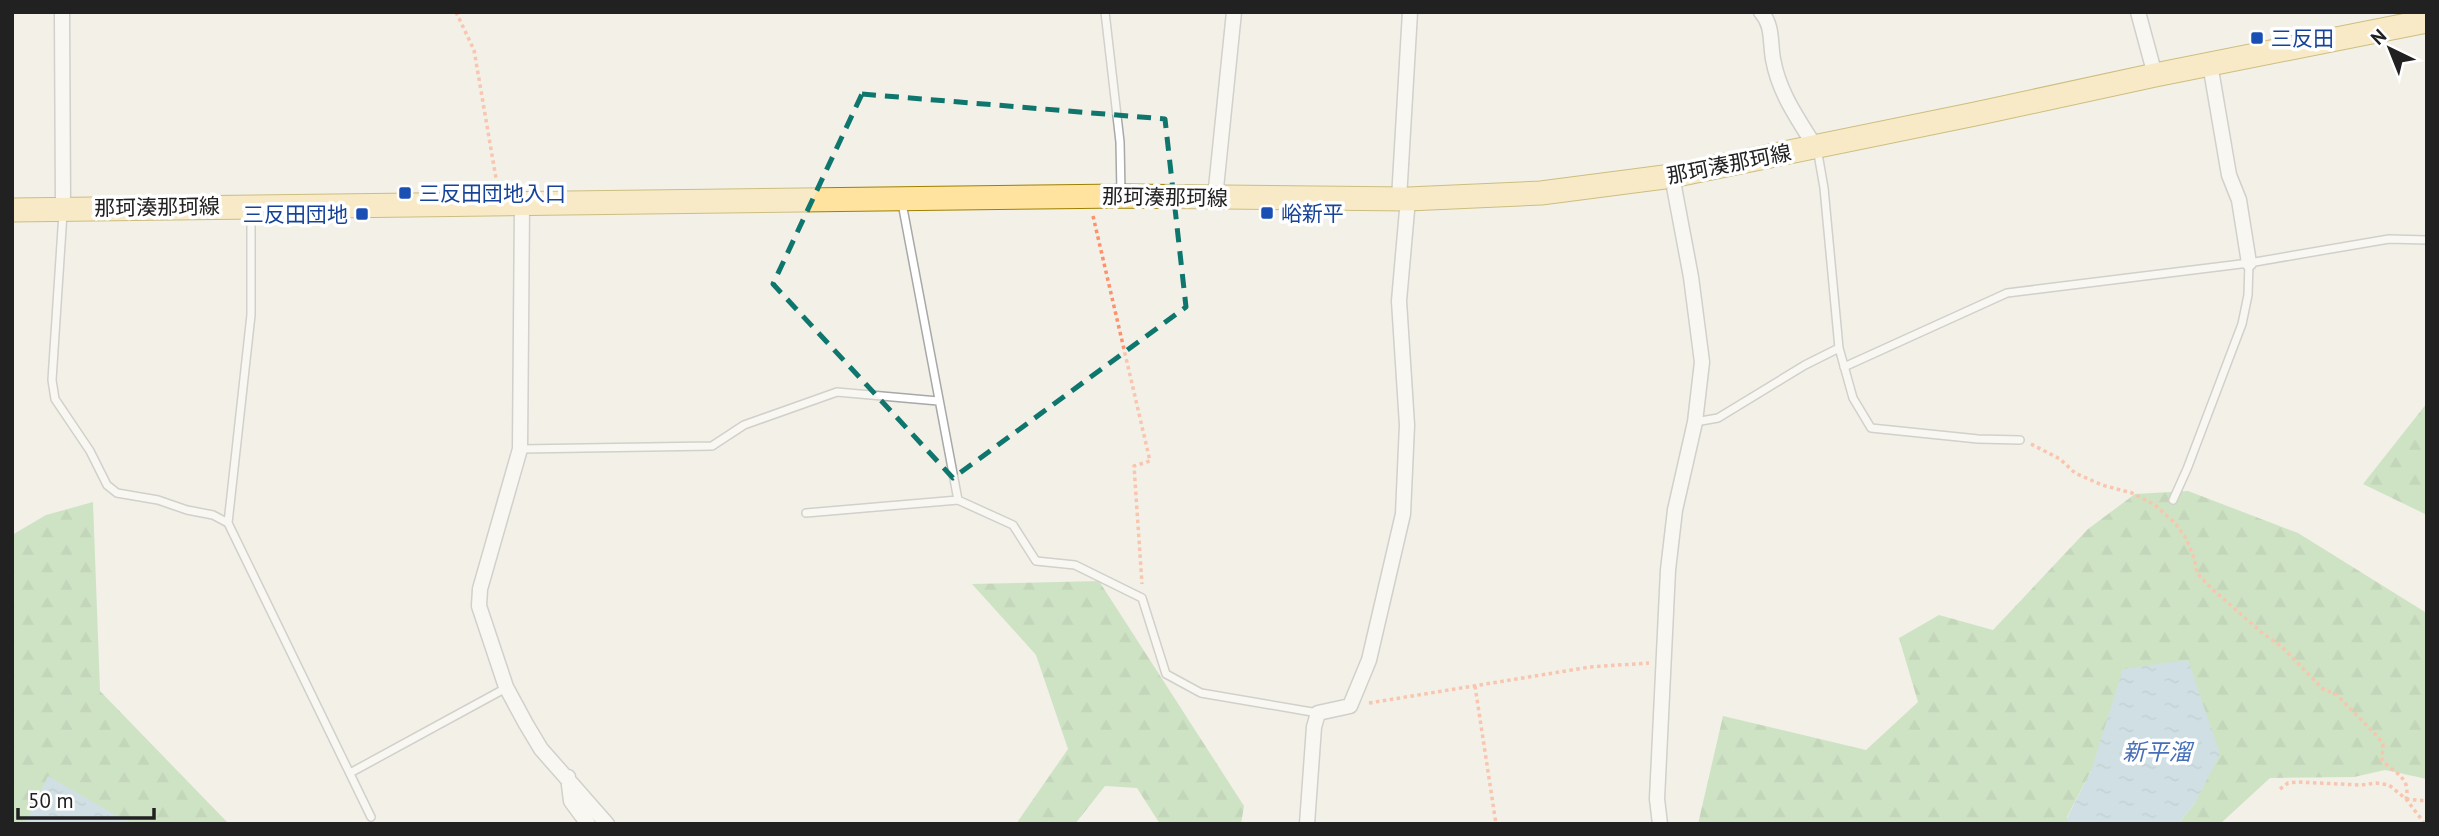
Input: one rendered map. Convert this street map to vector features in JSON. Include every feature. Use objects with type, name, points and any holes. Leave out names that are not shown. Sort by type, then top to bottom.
[{"type":"main road","name":"那珂湊那珂線","points":[[12,210],[1122,196],[1404,199],[1541,194],[1672,176],[1816,148],[2155,75],[2427,21]]},
{"type":"street","points":[[62,12],[63,208]]},
{"type":"street","points":[[1216,198],[1234,12]]},
{"type":"street","points":[[1307,824],[1314,727],[1318,713],[1350,706],[1369,660],[1403,514],[1407,425],[1399,301],[1410,12]]},
{"type":"street","points":[[1761,12],[1769,20],[1773,60],[1782,92],[1816,148]]},
{"type":"street","points":[[2138,12],[2155,75]]},
{"type":"street","points":[[2210,64],[2229,175],[2239,200],[2249,263]]},
{"type":"street","points":[[1660,824],[1657,799],[1668,570],[1675,510],[1695,422],[1702,362],[1672,176]]},
{"type":"street","points":[[511,204],[520,449],[480,589],[479,606],[506,687],[541,749],[607,824]]},
{"type":"street","points":[[568,777],[571,801],[588,824]]},
{"type":"lane","points":[[1105,12],[1120,142],[1122,196]]},
{"type":"lane","points":[[1816,148],[1824,188],[1839,348],[1853,398],[1871,428],[1978,439],[2020,440]]},
{"type":"lane","points":[[901,199],[958,500]]},
{"type":"lane","points":[[251,206],[251,315],[228,523],[371,817]]},
{"type":"lane","points":[[63,208],[52,380],[55,399],[90,451],[107,485],[117,493],[158,500],[213,515],[228,523]]},
{"type":"lane","points":[[1844,367],[2007,293],[2249,263],[2389,239],[2427,240]]},
{"type":"lane","points":[[2173,500],[2242,324],[2248,295],[2249,263]]},
{"type":"lane","points":[[1695,422],[1718,418],[1805,365],[1839,348]]},
{"type":"lane","points":[[520,449],[712,446],[744,425],[837,392],[938,401]]},
{"type":"lane","points":[[806,513],[958,500],[1013,525],[1035,561],[1075,565],[1142,598],[1166,674],[1201,693],[1318,713]]},
{"type":"lane","points":[[350,773],[506,687]]},
{"type":"path","points":[[456,12],[474,50],[511,204]]},
{"type":"path","points":[[1089,197],[1150,461],[1134,466],[1144,605]]},
{"type":"path","points":[[2020,440],[2060,459],[2075,473],[2102,485],[2132,493],[2154,505],[2175,523],[2186,538],[2197,573],[2210,587],[2281,647],[2323,689],[2337,695],[2378,737],[2383,744],[2382,760],[2407,782],[2406,799]]},
{"type":"path","points":[[1350,706],[1590,667],[1664,662]]},
{"type":"path","points":[[1475,686],[1496,824]]},
{"type":"path","points":[[2280,789],[2288,783],[2297,782],[2389,785],[2406,799],[2425,824]]},
{"type":"path","points":[[2406,799],[2427,801]]},
{"type":"highlighted area","points":[[862,94],[1165,119],[1186,307],[953,478],[773,284]]},
{"type":"green space","points":[[2427,403],[2427,515],[2363,484]]},
{"type":"green space","points":[[2188,491],[2298,533],[2425,612],[2427,607],[2427,779],[2385,770],[2354,777],[2270,778],[2220,824],[2178,824],[2195,803],[2091,771],[2067,817],[2069,824],[1698,824],[1723,716],[1866,750],[1918,702],[1899,638],[1939,615],[1993,630],[2088,529],[2135,494]]},
{"type":"green space","points":[[93,502],[100,691],[229,824],[131,824],[99,807],[27,819],[29,824],[12,824],[12,535],[46,515]]},
{"type":"green space","points":[[1099,581],[1244,806],[1241,824],[1160,824],[1137,788],[1105,786],[1075,824],[1016,824],[1068,749],[1036,655],[972,584]]},
{"type":"water","name":"新平溜","points":[[2188,660],[2220,754],[2195,803],[2178,824],[2069,824],[2067,818],[2091,771],[2123,669]]},
{"type":"water","points":[[48,776],[131,824],[29,824],[27,820]]},
{"type":"place","name":"三反田","points":[[2257,38]]},
{"type":"place","name":"三反田団地入口","points":[[405,193]]},
{"type":"place","name":"峪新平","points":[[1267,213]]},
{"type":"place","name":"三反田団地","points":[[362,214]]}]
